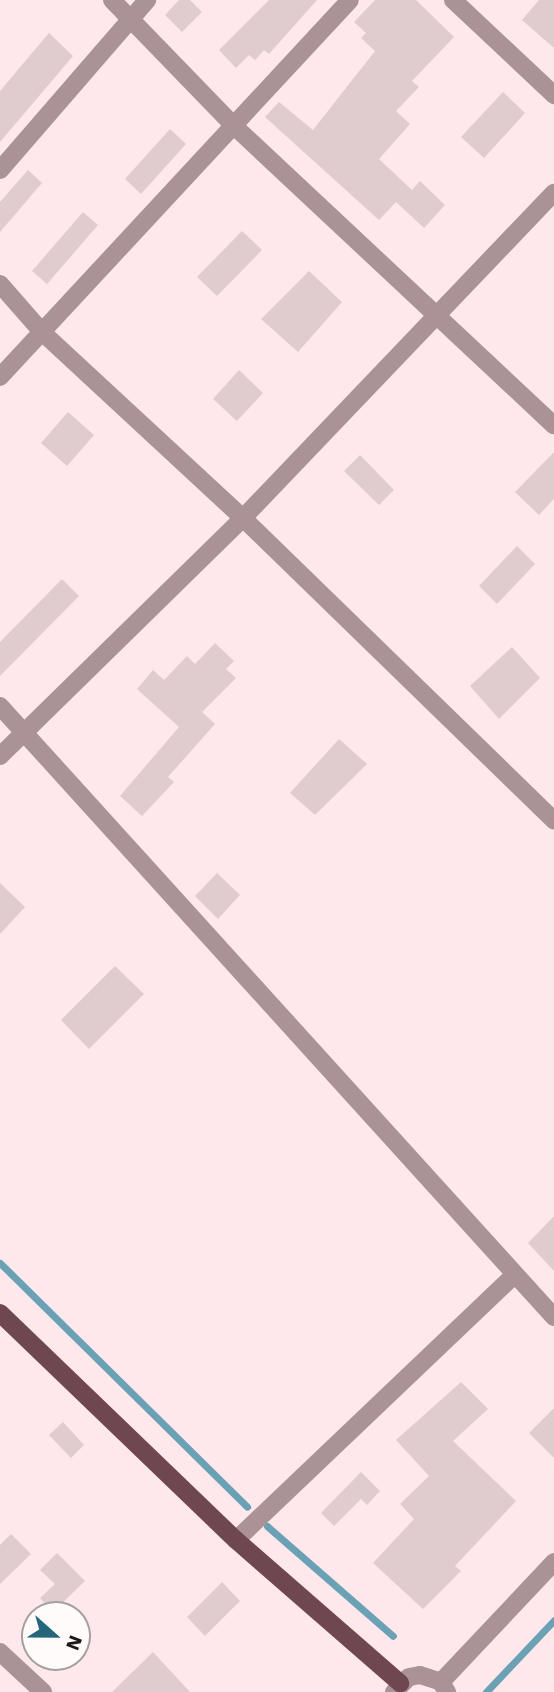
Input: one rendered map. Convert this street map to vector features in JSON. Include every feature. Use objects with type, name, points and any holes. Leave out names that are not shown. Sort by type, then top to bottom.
[{"type":"main road","points":[[0,1313],[236,1540],[397,1688]]},
{"type":"street","points":[[112,0],[232,124],[554,425]]},
{"type":"street","points":[[0,170],[147,0]]},
{"type":"street","points":[[0,377],[232,124],[350,0]]},
{"type":"street","points":[[453,0],[554,95]]},
{"type":"street","points":[[0,756],[243,518],[554,193]]},
{"type":"street","points":[[0,284],[42,332],[243,518],[552,814]]},
{"type":"street","points":[[0,706],[554,1317]]},
{"type":"street","points":[[236,1540],[514,1275]]},
{"type":"street","points":[[397,1688],[421,1675],[444,1687],[554,1562]]},
{"type":"street","points":[[0,1652],[43,1692]]},
{"type":"building","points":[[179,0],[190,0],[202,12],[182,32],[165,15]]},
{"type":"building","points":[[269,0],[317,0],[269,54],[264,50],[255,60],[249,55],[236,68],[219,50]]},
{"type":"building","points":[[375,0],[416,0],[454,37],[412,81],[419,87],[396,111],[410,124],[379,159],[412,190],[420,181],[445,205],[424,228],[396,202],[379,220],[265,117],[279,102],[313,130],[375,51],[361,38],[366,33],[354,22]]},
{"type":"building","points":[[539,0],[554,0],[554,48],[522,20]]},
{"type":"building","points":[[49,33],[73,56],[0,142],[0,91]]},
{"type":"building","points":[[503,92],[525,113],[484,158],[461,137]]},
{"type":"building","points":[[170,129],[186,144],[141,194],[125,179]]},
{"type":"building","points":[[28,170],[42,183],[0,232],[0,202]]},
{"type":"building","points":[[83,212],[98,225],[47,284],[32,271]]},
{"type":"building","points":[[242,231],[262,250],[217,296],[197,277]]},
{"type":"building","points":[[309,271],[342,302],[298,352],[261,319]]},
{"type":"building","points":[[239,370],[263,393],[237,421],[213,399]]},
{"type":"building","points":[[68,412],[94,435],[67,466],[41,443]]},
{"type":"building","points":[[554,452],[554,499],[539,515],[515,492]]},
{"type":"building","points":[[360,455],[394,490],[379,505],[344,471]]},
{"type":"building","points":[[517,546],[535,564],[497,604],[479,586]]},
{"type":"building","points":[[62,579],[79,596],[0,676],[0,642]]},
{"type":"building","points":[[215,643],[234,661],[226,669],[236,678],[202,712],[215,724],[168,777],[174,782],[142,816],[120,796],[179,727],[137,689],[153,670],[164,680],[187,656],[195,664]]},
{"type":"building","points":[[512,647],[540,678],[499,719],[470,686]]},
{"type":"building","points":[[339,739],[367,764],[315,815],[290,793]]},
{"type":"building","points":[[217,873],[240,895],[218,919],[195,896]]},
{"type":"building","points":[[0,883],[25,907],[0,934]]},
{"type":"building","points":[[115,966],[144,994],[89,1049],[61,1020]]},
{"type":"building","points":[[554,1216],[554,1271],[528,1243]]},
{"type":"building","points":[[461,1382],[488,1409],[453,1441],[516,1501],[455,1566],[461,1571],[423,1609],[373,1563],[414,1519],[400,1504],[429,1476],[396,1440]]},
{"type":"building","points":[[554,1408],[554,1458],[529,1433]]},
{"type":"building","points":[[63,1422],[84,1445],[71,1458],[49,1435]]},
{"type":"building","points":[[361,1472],[380,1491],[367,1505],[361,1499],[334,1526],[321,1513]]},
{"type":"building","points":[[11,1534],[31,1554],[0,1584],[0,1545]]},
{"type":"building","points":[[57,1553],[85,1581],[64,1601],[43,1601],[40,1598],[55,1584],[40,1570]]},
{"type":"building","points":[[222,1582],[240,1601],[205,1636],[187,1617]]},
{"type":"building","points":[[153,1652],[190,1692],[112,1692]]},
{"type":"waterway","points":[[0,1263],[247,1507]]},
{"type":"waterway","points":[[267,1526],[393,1636]]},
{"type":"waterway","points":[[486,1692],[554,1620]]}]
